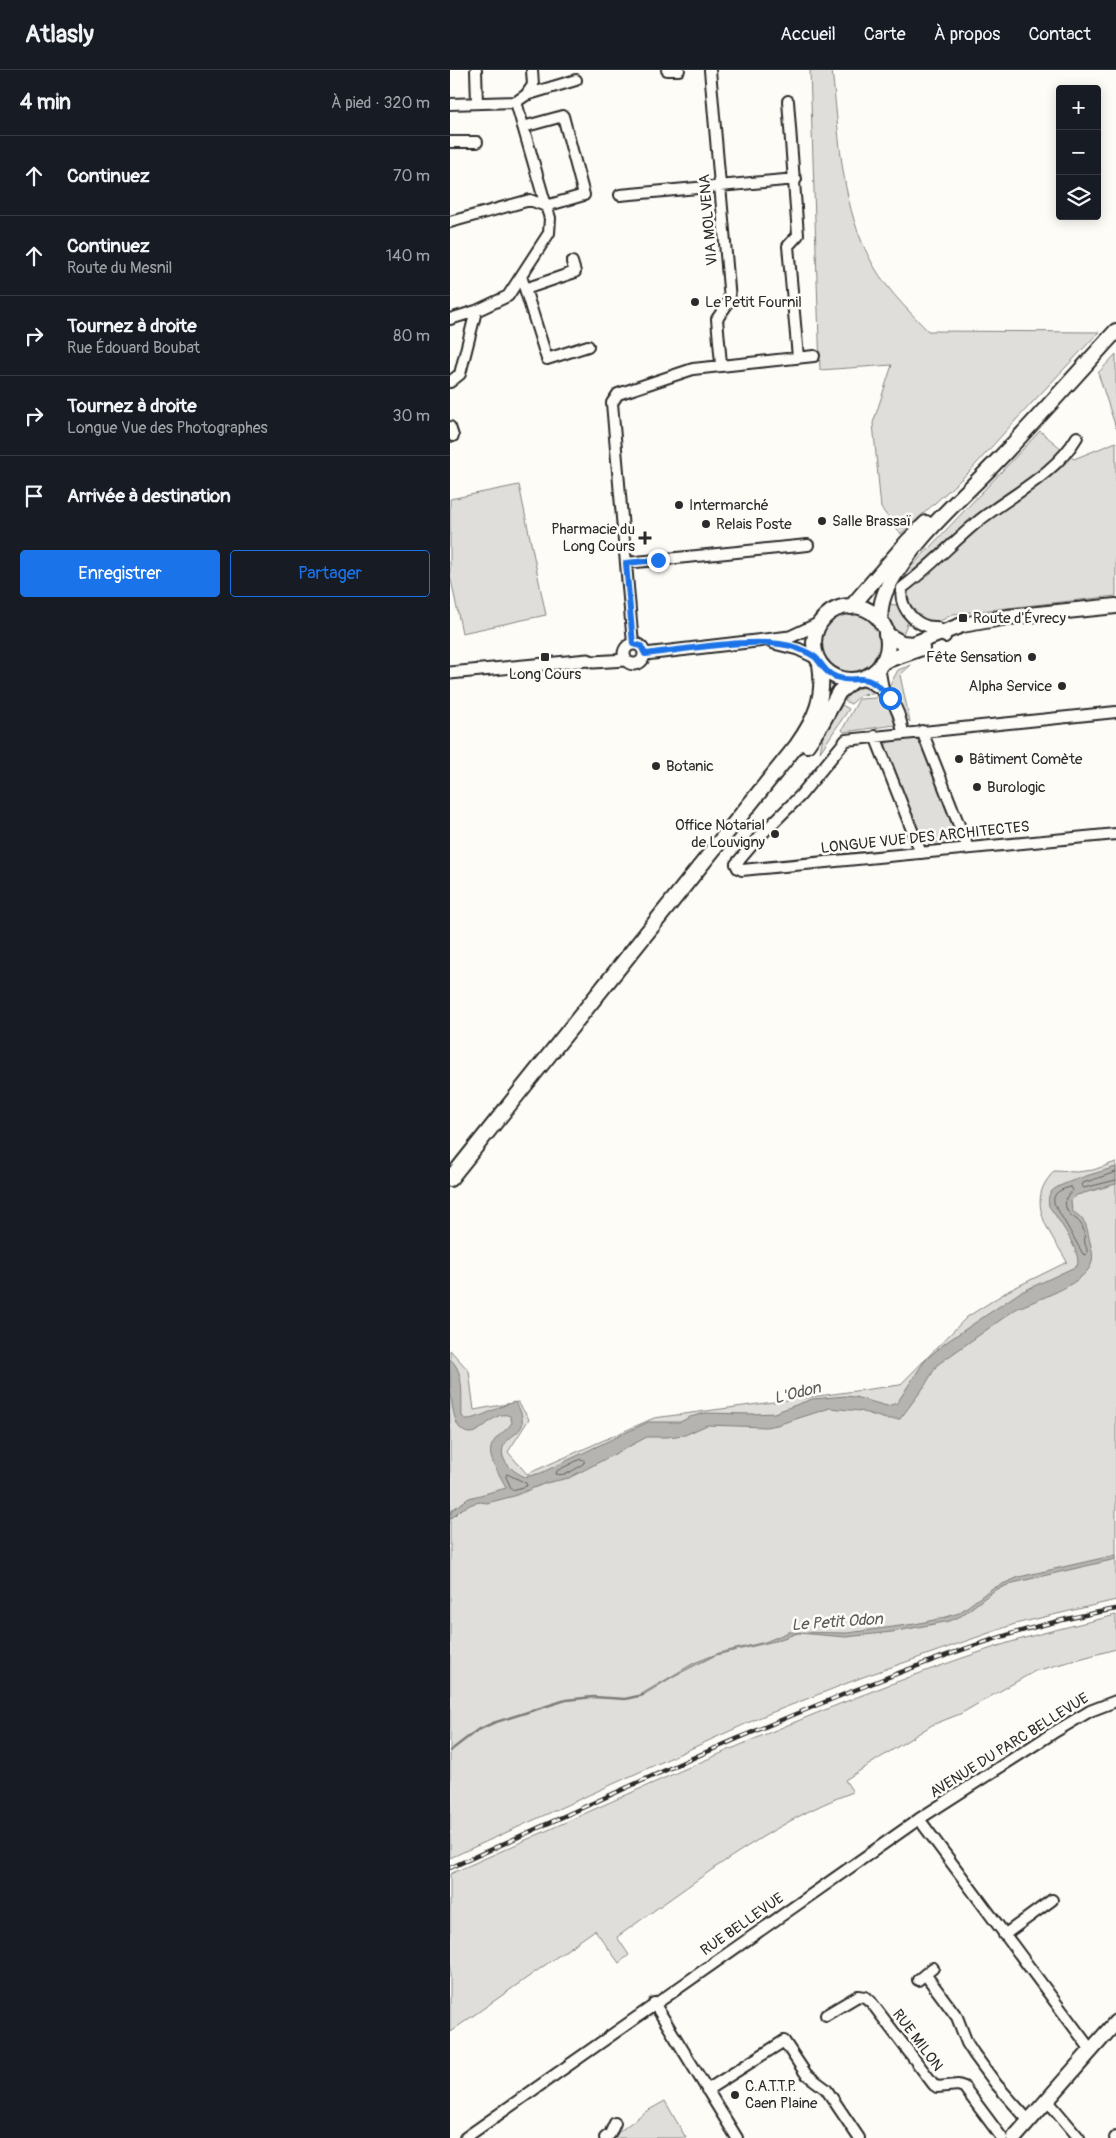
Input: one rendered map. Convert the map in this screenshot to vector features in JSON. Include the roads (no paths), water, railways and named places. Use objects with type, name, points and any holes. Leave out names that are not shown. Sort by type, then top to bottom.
[{"type":"main road","points":[[880,665],[887,649],[881,605],[889,584],[911,554],[953,504],[996,462],[1116,331]]},
{"type":"main road","points":[[852,607],[919,530],[953,504]]},
{"type":"main road","points":[[745,811],[764,794],[802,750],[822,723],[839,692],[880,665],[962,625],[974,622],[1116,606]]},
{"type":"main road","points":[[450,1180],[745,811],[806,731],[822,690],[814,640],[820,623],[830,613],[844,607],[852,607],[868,611],[883,629],[902,643],[913,644],[944,635]]},
{"type":"main road","points":[[818,661],[835,676],[857,679]]},
{"type":"main road","points":[[1014,2138],[1116,2022]]},
{"type":"street","points":[[476,70],[477,103]]},
{"type":"street","points":[[526,95],[533,85],[532,70]]},
{"type":"street","points":[[667,70],[679,70]]},
{"type":"street","name":"VIA MOLVENA","points":[[710,70],[730,300],[717,319],[721,364]]},
{"type":"street","points":[[450,104],[516,102],[526,95],[576,80]]},
{"type":"street","points":[[788,100],[796,178],[798,235],[788,246],[798,357]]},
{"type":"street","points":[[450,319],[476,311],[508,296],[549,232],[550,218],[516,102]]},
{"type":"street","points":[[450,222],[530,200],[546,206],[584,195],[563,116],[523,127]]},
{"type":"street","points":[[450,142],[477,142]]},
{"type":"street","points":[[620,195],[796,178]]},
{"type":"street","points":[[524,289],[575,272],[572,262]]},
{"type":"street","points":[[521,276],[547,358],[588,346]]},
{"type":"street","points":[[450,382],[460,374],[476,311]]},
{"type":"street","points":[[645,654],[642,660],[636,664],[628,652],[626,563],[612,403],[618,394],[693,369],[721,364],[814,356]]},
{"type":"street","points":[[944,635],[936,627],[912,618],[902,604],[900,596],[902,588],[918,577],[976,523],[1056,463],[1069,450],[1077,437]]},
{"type":"street","points":[[626,563],[808,545]]},
{"type":"street","points":[[645,654],[790,637],[820,623]]},
{"type":"street","points":[[742,644],[778,643],[798,649],[818,661]]},
{"type":"street","points":[[450,673],[588,660],[593,662],[628,652],[641,646],[645,654]]},
{"type":"street","points":[[880,665],[883,689],[901,721],[903,733]]},
{"type":"street","points":[[857,679],[883,689]]},
{"type":"street","points":[[921,852],[875,736],[1116,712],[1116,716]]},
{"type":"street","points":[[922,731],[968,848]]},
{"type":"street","name":"LONGUE VUE DES ARCHITECTES","points":[[875,736],[846,740],[800,796],[738,860],[736,864],[738,868],[742,870],[1116,834]]},
{"type":"street","name":"AVENUE DU PARC BELLEVUE","points":[[919,1819],[1052,1733],[1090,1711],[1116,1701]]},
{"type":"street","points":[[919,1819],[1004,1935],[1092,2050]]},
{"type":"street","name":"RUE BELLEVUE","points":[[465,2138],[919,1819]]},
{"type":"street","points":[[1004,1935],[1052,1900]]},
{"type":"street","points":[[925,1974],[957,2017],[967,2043],[974,2054],[996,2084],[1029,2121]]},
{"type":"street","name":"RUE MILON","points":[[826,2015],[858,1996],[865,1997],[930,2082],[937,2087],[958,2085],[964,2087],[1002,2138]]},
{"type":"street","points":[[654,2004],[737,2138]]},
{"type":"street","points":[[707,2090],[784,2041],[806,2074],[826,2089],[858,2138]]},
{"type":"street","points":[[1048,2100],[1078,2138]]},
{"type":"street","points":[[605,2138],[610,2134],[615,2124]]},
{"type":"water","points":[[1116,1167],[1116,1184],[1077,1195],[1071,1200],[1072,1211],[1086,1224],[1093,1256],[1091,1265],[1086,1273],[1057,1292],[1016,1309],[937,1365],[924,1387],[900,1419],[886,1419],[860,1411],[830,1408],[766,1427],[707,1425],[685,1435],[647,1437],[569,1478],[546,1483],[514,1496],[487,1503],[472,1504],[460,1510],[450,1520],[452,1510],[469,1498],[506,1488],[491,1458],[491,1452],[495,1440],[512,1422],[510,1416],[503,1415],[472,1433],[466,1432],[459,1427],[452,1404],[450,1359],[455,1364],[460,1378],[462,1416],[465,1419],[471,1419],[515,1402],[517,1405],[522,1416],[522,1426],[508,1440],[502,1451],[503,1457],[510,1467],[525,1477],[541,1473],[648,1422],[680,1422],[705,1413],[774,1413],[812,1399],[845,1396],[887,1406],[897,1403],[925,1360],[948,1341],[1019,1293],[1077,1266],[1078,1260],[1073,1244],[1049,1206],[1050,1194],[1063,1184]]},
{"type":"water","points":[[1116,1555],[1116,1559],[1013,1583],[995,1590],[961,1616],[950,1621],[892,1632],[846,1637],[798,1633],[775,1641],[716,1655],[674,1676],[640,1697],[640,1695],[694,1663],[719,1653],[765,1642],[789,1632],[847,1633],[915,1624],[943,1618],[959,1613],[991,1589],[1019,1577]]},
{"type":"waterway","name":"Le Petit Odon","points":[[450,1751],[476,1731],[493,1723],[566,1700],[593,1697],[625,1699],[643,1695]]},
{"type":"railway","points":[[450,1868],[766,1726],[932,1660],[1023,1630],[1116,1609]]},
{"type":"place","name":"Le Petit Fournil","points":[[695,302]]},
{"type":"place","name":"Intermarché","points":[[679,505]]},
{"type":"place","name":"Salle Brassaï","points":[[822,521]]},
{"type":"place","name":"Relais Poste","points":[[706,524]]},
{"type":"place","name":"Pharmacie du Long Cours","points":[[645,538]]},
{"type":"place","name":"Route d'Évrecy","points":[[963,618]]},
{"type":"place","name":"Long Cours","points":[[545,657]]},
{"type":"place","name":"Fête Sensation","points":[[1032,657]]},
{"type":"place","name":"Alpha Service","points":[[1062,686]]},
{"type":"place","name":"Bâtiment Comète","points":[[959,759]]},
{"type":"place","name":"Botanic","points":[[656,766]]},
{"type":"place","name":"Burologic","points":[[977,787]]},
{"type":"place","name":"Office Notarial de Louvigny","points":[[775,834]]},
{"type":"place","name":"C.A.T.T.P. Caen Plaine","points":[[735,2095]]},
{"type":"water label","name":"L'Odon","points":[[797,1392]]}]
